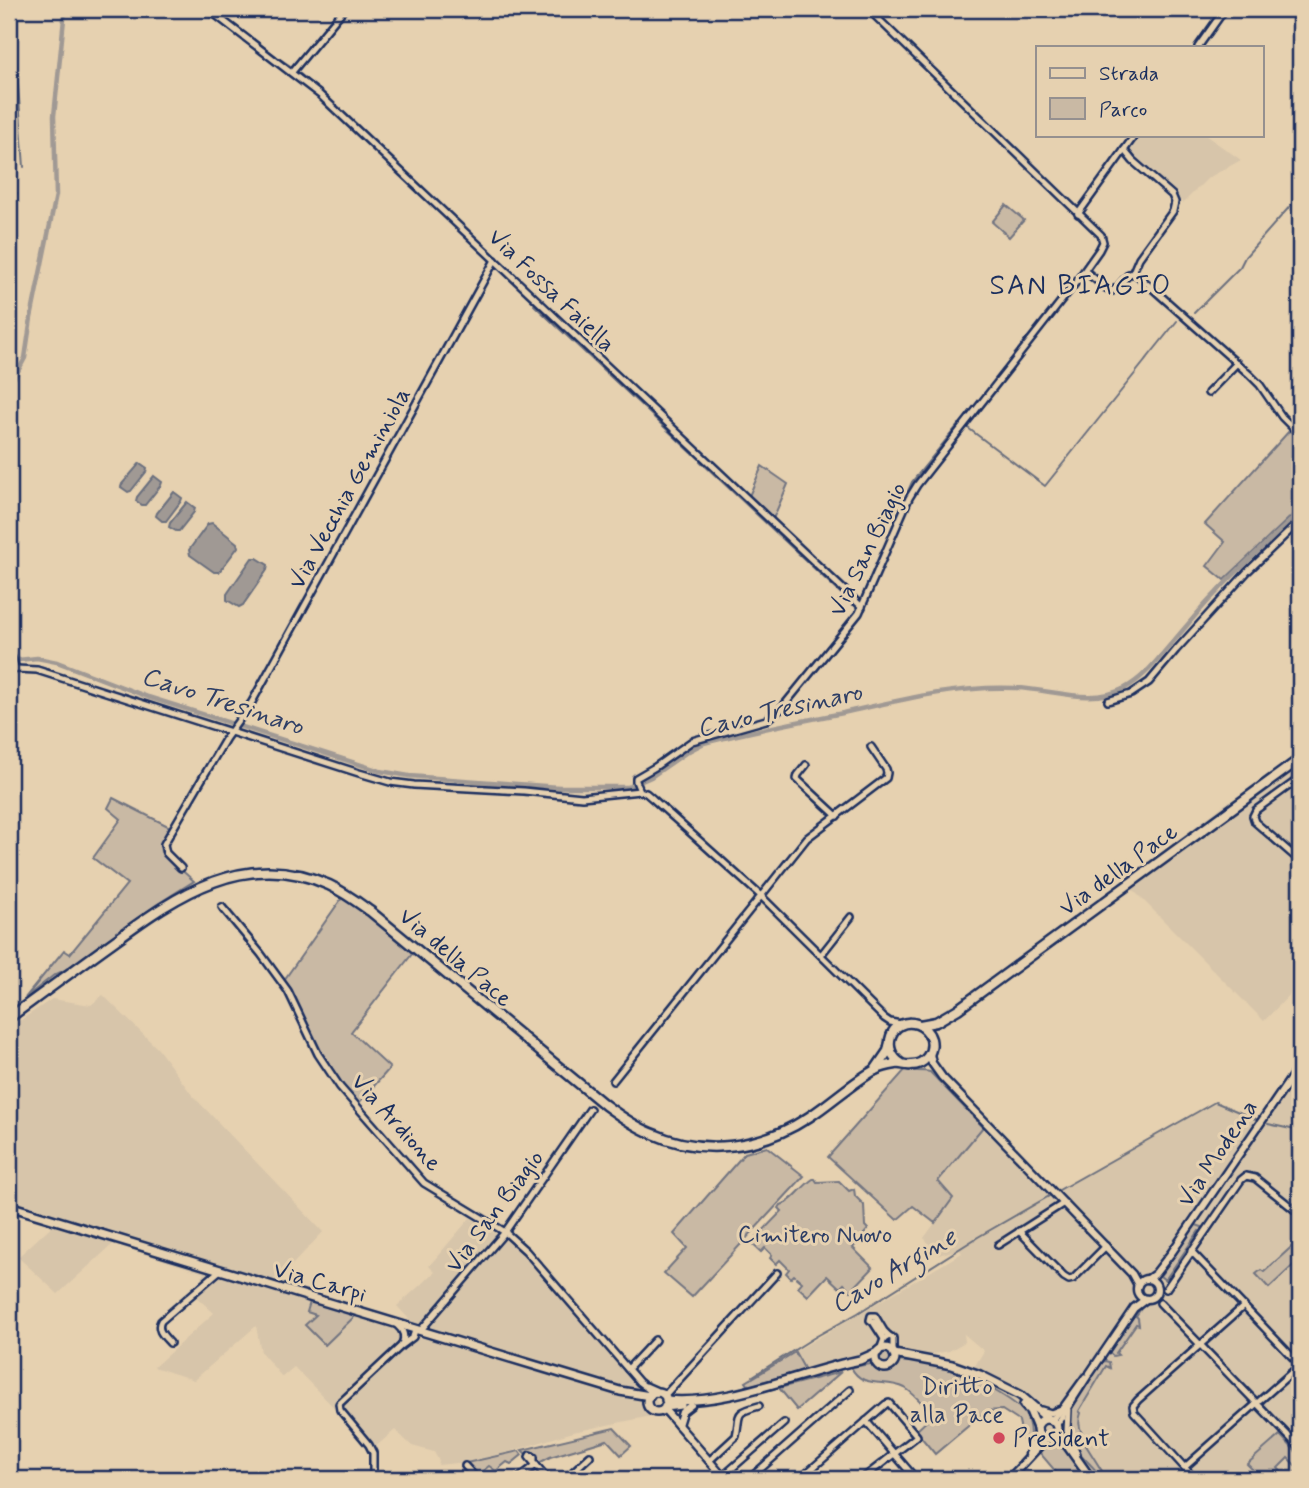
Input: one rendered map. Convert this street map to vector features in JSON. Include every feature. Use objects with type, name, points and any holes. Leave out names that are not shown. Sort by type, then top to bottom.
[{"type":"main road","name":"Via della Pace","points":[[920,1026],[936,1022],[958,1009],[1300,759]]},
{"type":"main road","name":"Via della Pace","points":[[9,1018],[147,917],[184,894],[230,876],[273,872],[317,880],[350,897],[605,1105],[639,1128],[667,1139],[711,1147],[740,1145],[769,1138],[809,1117],[875,1070],[902,1064]]},
{"type":"main road","name":"Via della Pace","points":[[931,1047],[939,1027],[958,1009]]},
{"type":"main road","points":[[913,1023],[920,1026],[928,1033],[931,1047],[926,1058],[913,1065],[902,1064],[893,1057],[890,1042],[895,1029],[904,1024],[913,1023]]},
{"type":"main road","name":"Via della Pace","points":[[875,1070],[890,1042]]},
{"type":"main road","name":"Via Carpi","points":[[10,1207],[394,1323],[416,1333],[430,1334],[620,1391],[659,1398],[651,1410],[648,1405],[620,1391]]},
{"type":"main road","points":[[659,1398],[691,1405],[860,1360],[887,1349],[912,1358],[959,1367],[1013,1390],[1053,1424],[1077,1454],[1085,1470]]},
{"type":"main road","points":[[878,1364],[875,1357],[879,1351]]},
{"type":"main road","points":[[892,1365],[895,1359],[893,1353]]},
{"type":"main road","points":[[860,1360],[885,1368],[912,1358]]},
{"type":"main road","points":[[1002,1386],[1028,1408],[1041,1436],[1065,1443],[1091,1479]]},
{"type":"main road","points":[[648,1405],[648,1401],[659,1398],[690,1401],[740,1392]]},
{"type":"main road","points":[[1038,1430],[1040,1423],[1053,1424]]},
{"type":"main road","points":[[1050,1438],[1053,1424]]},
{"type":"street","name":"Via Fossa Faiella","points":[[208,9],[320,95],[862,607]]},
{"type":"street","points":[[292,72],[344,9]]},
{"type":"street","points":[[868,9],[1079,214],[1134,136]]},
{"type":"street","points":[[1199,46],[1225,9]]},
{"type":"street","points":[[1085,271],[1112,291],[1118,287],[1133,272],[1137,262],[1173,211],[1175,202],[1172,195],[1124,150]]},
{"type":"street","name":"Via San Biagio","points":[[638,786],[638,776],[692,741],[773,717],[853,622],[917,485],[1100,250],[1103,242],[1101,235],[1079,214]]},
{"type":"street","name":"Via Vecchia Geminiola","points":[[232,731],[252,702],[495,260]]},
{"type":"street","points":[[1133,272],[1257,382],[1282,417],[1300,435]]},
{"type":"street","points":[[1208,393],[1237,363]]},
{"type":"street","points":[[1108,701],[1131,694],[1149,682],[1247,572],[1300,521]]},
{"type":"street","points":[[9,650],[14,663]]},
{"type":"street","points":[[9,672],[14,663]]},
{"type":"street","points":[[14,663],[359,773],[402,784],[534,791],[582,797],[638,786],[761,896],[884,1018],[893,1023],[904,1024]]},
{"type":"street","points":[[181,868],[166,853],[164,844],[232,731]]},
{"type":"street","points":[[613,1081],[807,838],[886,778],[886,769],[871,747]]},
{"type":"street","points":[[806,765],[797,779],[836,816]]},
{"type":"street","points":[[1300,778],[1256,810],[1253,816],[1255,822],[1300,861]]},
{"type":"street","name":"Via Ardione","points":[[222,907],[288,990],[318,1054],[340,1087],[424,1183],[505,1232],[526,1251],[628,1369],[659,1398]]},
{"type":"street","points":[[821,956],[850,917]]},
{"type":"street","points":[[884,1018],[889,1027],[890,1042]]},
{"type":"street","points":[[931,1047],[932,1063],[943,1077],[1132,1274],[1138,1285],[1134,1308],[1053,1424]]},
{"type":"street","points":[[920,1063],[931,1067],[943,1077]]},
{"type":"street","name":"Via Modena","points":[[1147,1279],[1165,1262],[1300,1065]]},
{"type":"street","name":"Via San Biagio","points":[[416,1333],[505,1232],[590,1109]]},
{"type":"street","points":[[1166,1289],[1241,1180],[1248,1175],[1300,1214]]},
{"type":"street","points":[[998,1245],[1064,1203]]},
{"type":"street","points":[[1196,1217],[1208,1226]]},
{"type":"street","points":[[1019,1231],[1069,1280],[1106,1247]]},
{"type":"street","points":[[1185,1467],[1300,1365],[1191,1251]]},
{"type":"street","name":"Via Modena","points":[[1157,1289],[1158,1276],[1165,1262]]},
{"type":"street","points":[[170,1343],[159,1330],[159,1325],[219,1271]]},
{"type":"street","points":[[777,1273],[674,1379],[659,1398],[665,1414],[678,1425],[723,1478],[784,1423]]},
{"type":"street","points":[[1132,1274],[1152,1280],[1160,1303]]},
{"type":"street","points":[[1138,1285],[1147,1279]]},
{"type":"street","points":[[1134,1308],[1157,1289]]},
{"type":"street","points":[[1138,1293],[1160,1303],[1300,1446]]},
{"type":"street","points":[[1195,1479],[1134,1412],[1133,1406],[1244,1306]]},
{"type":"street","points":[[394,1323],[402,1330],[404,1339]]},
{"type":"street","points":[[401,1346],[409,1333],[416,1333]]},
{"type":"street","points":[[373,1479],[373,1453],[340,1410],[339,1404],[416,1333]]},
{"type":"street","points":[[879,1351],[886,1337],[893,1338],[893,1353]]},
{"type":"street","points":[[628,1369],[655,1340]]},
{"type":"street","points":[[749,1479],[850,1390]]},
{"type":"street","points":[[1026,1400],[1046,1412],[1066,1408]]},
{"type":"street","points":[[800,1479],[889,1403],[917,1436],[862,1479]]},
{"type":"street","points":[[678,1425],[682,1412],[691,1405]]},
{"type":"street","points":[[709,1461],[736,1436],[737,1419],[741,1412],[759,1406]]},
{"type":"street","points":[[1066,1408],[1067,1431],[1077,1454]]},
{"type":"street","points":[[866,1421],[916,1479]]},
{"type":"street","points":[[1027,1459],[1038,1430]]},
{"type":"street","points":[[1009,1479],[1050,1438]]},
{"type":"street","points":[[565,1479],[590,1456]]},
{"type":"street","points":[[518,1479],[535,1464],[548,1479]]},
{"type":"street","points":[[465,1466],[477,1479]]},
{"type":"street","points":[[1293,1479],[1300,1473]]},
{"type":"shaded area","points":[[1137,136],[1206,136],[1241,160],[1208,178],[1183,203],[1129,153],[1129,148]]},
{"type":"shaded area","points":[[140,463],[147,468],[146,472],[128,492],[121,487],[122,484]]},
{"type":"shaded area","points":[[154,476],[162,482],[161,485],[145,505],[142,505],[136,501],[137,497]]},
{"type":"shaded area","points":[[174,492],[182,498],[181,501],[166,521],[162,521],[156,516],[157,513]]},
{"type":"shaded area","points":[[187,502],[195,508],[194,512],[179,531],[176,531],[169,527],[170,523]]},
{"type":"shaded area","points":[[212,523],[237,543],[238,547],[219,572],[214,572],[190,555],[189,550],[208,524]]},
{"type":"shaded area","points":[[252,558],[268,565],[267,570],[239,607],[227,600],[227,594]]},
{"type":"shaded area","points":[[1300,757],[1300,984],[1264,1021],[1124,881],[1225,804]]},
{"type":"shaded area","points":[[103,995],[158,1049],[192,1095],[323,1232],[292,1265],[272,1281],[294,1293],[396,1324],[409,1319],[397,1306],[435,1272],[429,1266],[470,1218],[530,1255],[657,1402],[661,1414],[573,1432],[467,1462],[438,1465],[439,1461],[434,1452],[412,1446],[395,1430],[374,1448],[294,1367],[282,1377],[261,1352],[256,1326],[194,1380],[154,1367],[214,1313],[193,1294],[204,1273],[113,1244],[58,1294],[18,1257],[57,1221],[9,1206],[9,1028],[52,999],[91,1005]]},
{"type":"shaded area","points":[[1300,1066],[1300,1479],[1093,1479],[1067,1442],[1030,1424],[1026,1414],[970,1374],[984,1351],[964,1334],[965,1342],[949,1351],[919,1357],[897,1352],[887,1346],[864,1356],[807,1371],[796,1351],[962,1253],[959,1249],[939,1255],[924,1238],[953,1198],[938,1181],[983,1127],[1053,1192],[1196,1112],[1217,1103],[1264,1123]]},
{"type":"green space","points":[[1006,205],[1024,220],[1009,237],[992,222]]},
{"type":"green space","points":[[1290,430],[1300,439],[1300,508],[1224,580],[1207,566],[1225,542],[1205,524]]},
{"type":"green space","points":[[762,466],[788,484],[773,519],[749,496]]},
{"type":"green space","points":[[113,798],[170,827],[160,845],[161,852],[194,881],[54,975],[25,998],[64,950],[70,954],[127,884],[93,858],[121,819],[108,808]]},
{"type":"green space","points":[[344,895],[416,949],[351,1032],[390,1068],[357,1105],[334,1079],[282,983]]},
{"type":"green space","points":[[905,1070],[930,1072],[983,1127],[938,1181],[953,1198],[935,1223],[913,1206],[897,1220],[828,1157]]},
{"type":"green space","points":[[767,1147],[804,1176],[692,1297],[664,1273],[687,1248],[674,1234],[745,1153]]},
{"type":"green space","name":"Cimitero Nuovo","points":[[813,1179],[817,1182],[839,1181],[849,1191],[854,1189],[855,1196],[864,1205],[865,1226],[868,1229],[853,1248],[873,1268],[851,1291],[844,1284],[840,1288],[827,1276],[808,1296],[798,1287],[802,1282],[794,1275],[791,1278],[786,1273],[789,1269],[780,1260],[776,1264],[765,1248],[761,1252],[751,1243],[782,1211],[779,1208],[781,1205],[790,1201]]},
{"type":"green space","points":[[1196,1225],[1202,1227],[1202,1232],[1199,1231],[1165,1280],[1160,1276]]},
{"type":"green space","points":[[1298,1241],[1300,1259],[1269,1288],[1256,1274],[1261,1270],[1264,1272]]},
{"type":"green space","points":[[310,1302],[356,1315],[325,1345],[305,1325],[316,1315],[307,1312]]},
{"type":"green space","points":[[1139,1306],[1142,1307],[1136,1316],[1139,1325],[1136,1324],[1116,1353],[1118,1355],[1113,1356],[1110,1349]]},
{"type":"green space","name":"Diritto alla Pace","points":[[886,1351],[892,1355],[893,1361],[941,1366],[976,1378],[1022,1410],[1028,1421],[1030,1438],[1023,1440],[1019,1421],[1002,1410],[986,1411],[935,1454],[916,1431],[933,1415],[920,1401],[898,1385],[861,1379],[851,1367],[878,1363],[878,1354]]},
{"type":"green space","points":[[795,1352],[805,1370],[749,1386],[746,1382]]},
{"type":"green space","points":[[1109,1362],[1110,1368],[1106,1366],[1079,1411],[1080,1436],[1107,1479],[1102,1479],[1072,1441],[1069,1417],[1078,1396],[1100,1363]]},
{"type":"green space","points":[[841,1372],[797,1410],[779,1388]]},
{"type":"green space","points":[[614,1428],[631,1446],[621,1455],[607,1440],[550,1457],[539,1463],[534,1452],[526,1454],[522,1450]]},
{"type":"green space","points":[[1280,1435],[1300,1456],[1300,1466],[1298,1468],[1288,1458],[1278,1468],[1287,1479],[1262,1479],[1247,1464]]},
{"type":"green space","points":[[1054,1441],[1064,1445],[1086,1479],[1062,1479],[1039,1452],[1044,1443]]},
{"type":"green space","points":[[519,1451],[522,1455],[496,1471],[489,1466],[478,1475],[466,1463]]},
{"type":"waterway","points":[[15,9],[14,30],[24,167]]},
{"type":"waterway","points":[[9,388],[25,358],[56,195],[54,116],[65,9]]},
{"type":"waterway","points":[[214,9],[276,56]]},
{"type":"waterway","points":[[873,9],[1032,164]]},
{"type":"waterway","points":[[280,59],[292,67]]},
{"type":"waterway","points":[[297,71],[366,134]]},
{"type":"waterway","points":[[1036,168],[1076,206]]},
{"type":"waterway","points":[[9,210],[17,193]]},
{"type":"waterway","points":[[1194,313],[1240,267],[1245,257],[1300,195]]},
{"type":"waterway","points":[[496,256],[524,283]]},
{"type":"waterway","points":[[528,287],[616,370]]},
{"type":"waterway","points":[[534,305],[693,454]]},
{"type":"waterway","points":[[968,428],[1045,486],[1177,321]]},
{"type":"waterway","points":[[620,374],[727,476]]},
{"type":"waterway","points":[[894,523],[912,482],[959,424]]},
{"type":"waterway","points":[[700,461],[853,605]]},
{"type":"waterway","name":"Cavo Tresinaro","points":[[9,661],[37,658],[57,662],[148,697],[380,771],[409,776],[559,787],[628,787],[651,777],[704,743],[907,699],[951,691],[994,688],[1099,696],[1125,688],[1144,674],[1226,582],[1300,512]]},
{"type":"waterway","points":[[861,599],[882,549]]},
{"type":"waterway","points":[[1059,1190],[1215,1102],[1258,1120]]},
{"type":"waterway","points":[[1268,1124],[1300,1131]]},
{"type":"waterway","name":"Cavo Argine","points":[[753,1376],[1051,1195]]},
{"type":"place","name":"President","points":[[999,1438]]},
{"type":"district","name":"SAN BIAGIO","points":[[1081,284]]}]
